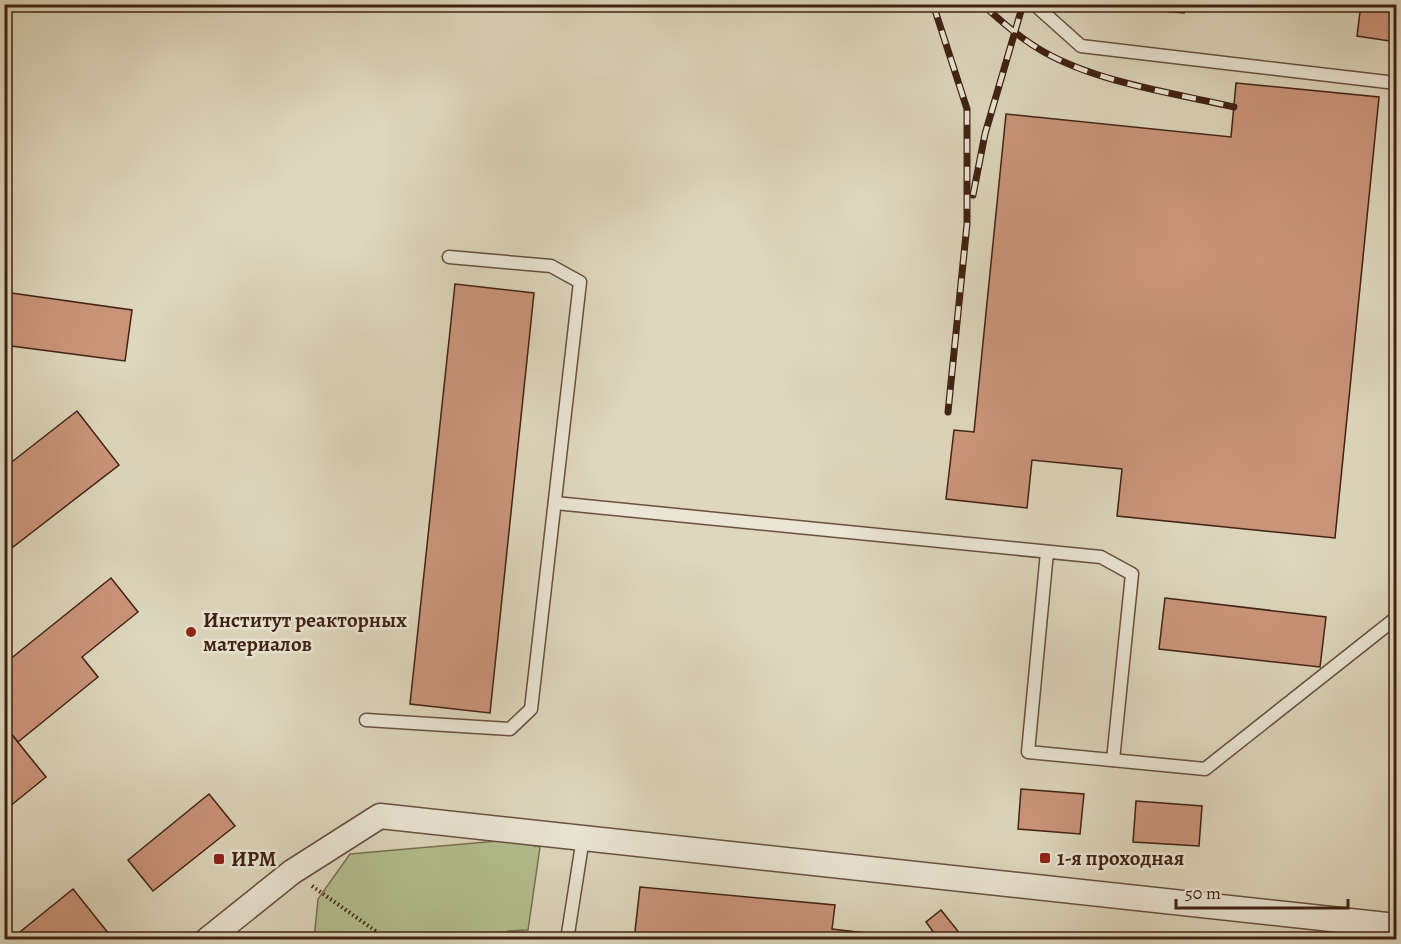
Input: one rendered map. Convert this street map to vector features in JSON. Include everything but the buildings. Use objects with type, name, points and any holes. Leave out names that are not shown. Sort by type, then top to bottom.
[{"type":"street","points":[[207,939],[292,872],[380,816],[1396,926]]},
{"type":"lane","points":[[1034,4],[1081,46],[1396,83]]},
{"type":"lane","points":[[366,720],[510,729],[531,709],[580,282],[551,266],[449,257]]},
{"type":"lane","points":[[555,503],[1101,557],[1132,574],[1113,760]]},
{"type":"lane","points":[[1047,552],[1028,752],[1205,769],[1396,618]]},
{"type":"lane","points":[[567,939],[584,838]]},
{"type":"path","points":[[292,872],[377,932],[383,939]]},
{"type":"green space","points":[[509,840],[540,847],[528,930],[508,931],[507,939],[314,940],[318,899],[350,854]]},
{"type":"railway","points":[[933,4],[967,109],[967,224],[948,412]]},
{"type":"railway","points":[[982,4],[1027,42],[1065,63],[1137,86],[1234,107]]},
{"type":"railway","points":[[973,195],[985,134],[1023,4]]},
{"type":"place","name":"Институт реакторных материалов","points":[[191,632]]},
{"type":"place","name":"1-я проходная","points":[[1045,858]]},
{"type":"place","name":"ИРМ","points":[[219,859]]}]
